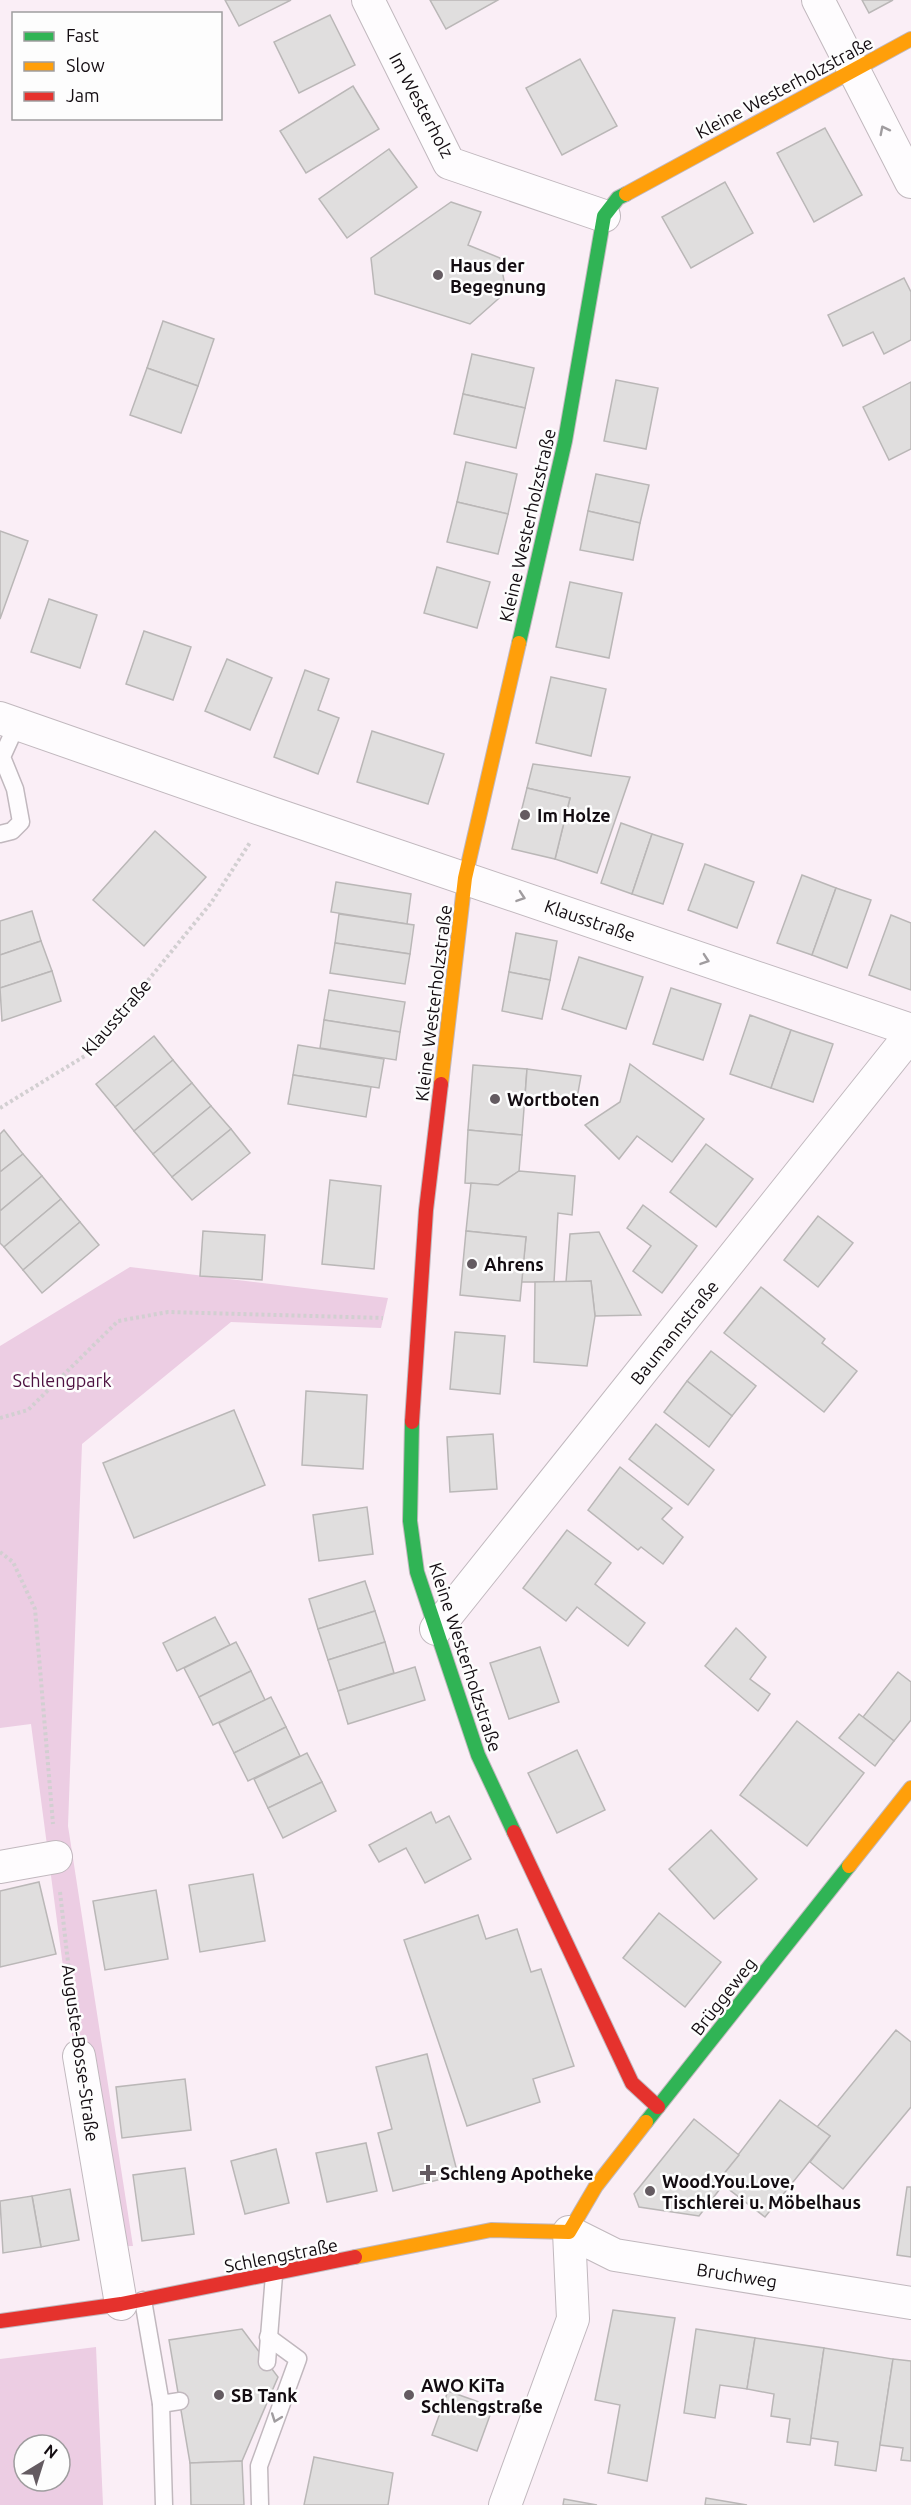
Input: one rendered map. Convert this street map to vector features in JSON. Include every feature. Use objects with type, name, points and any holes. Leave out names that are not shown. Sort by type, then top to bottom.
[{"type":"street","name":"Im Westerholz","points":[[368,0],[449,163],[604,216]]},
{"type":"street","points":[[818,0],[911,182]]},
{"type":"street","name":"Kleine Westerholzstraße","points":[[658,2107],[632,2083],[478,1755],[417,1572],[410,1521],[409,1470],[426,1210],[465,878],[565,441],[604,216],[618,198],[911,39]]},
{"type":"street","name":"Klausstraße","points":[[9,721],[269,812],[911,1030]]},
{"type":"street","name":"Baumannstraße","points":[[436,1629],[911,1035]]},
{"type":"street","name":"Brüggeweg","points":[[569,2232],[596,2187],[911,1788]]},
{"type":"street","points":[[0,1867],[56,1857]]},
{"type":"street","name":"Auguste-Bosse-Straße","points":[[79,2056],[132,2302]]},
{"type":"street","name":"Schlengstraße","points":[[0,2321],[132,2302],[490,2230],[569,2232]]},
{"type":"street","points":[[505,2505],[573,2319],[569,2232]]},
{"type":"street","name":"Bruchweg","points":[[569,2232],[615,2255],[911,2302]]},
{"type":"lane","points":[[0,834],[12,831],[21,822],[15,789],[2,757],[9,721]]},
{"type":"lane","points":[[267,2362],[274,2275]]},
{"type":"lane","points":[[132,2302],[161,2404],[164,2505]]},
{"type":"lane","points":[[260,2505],[259,2466],[298,2359],[268,2337]]},
{"type":"lane","points":[[161,2404],[180,2402]]},
{"type":"path","name":"Klausstraße","points":[[0,1108],[88,1054],[211,903],[269,812]]},
{"type":"path","points":[[0,1418],[28,1410],[118,1321],[168,1312],[419,1319]]},
{"type":"path","name":"Auguste-Bosse-Straße","points":[[0,1552],[12,1562],[35,1610],[56,1857],[79,2056]]},
{"type":"green space","name":"Schlengpark","points":[[130,1267],[388,1298],[381,1328],[231,1322],[82,1444],[68,1826],[133,2246],[100,2247],[31,1724],[0,1728],[0,1346]]},
{"type":"green space","points":[[96,2347],[103,2505],[0,2505],[0,2359]]},
{"type":"building","points":[[225,0],[291,0],[239,26]]},
{"type":"building","points":[[430,0],[498,0],[446,29]]},
{"type":"building","points":[[862,0],[893,0],[869,13]]},
{"type":"building","points":[[330,15],[355,65],[299,93],[274,42]]},
{"type":"building","points":[[580,59],[617,126],[562,155],[526,88]]},
{"type":"building","points":[[353,86],[379,129],[306,173],[280,131]]},
{"type":"building","points":[[825,128],[862,195],[814,222],[777,153]]},
{"type":"building","points":[[389,149],[417,187],[347,238],[319,199]]},
{"type":"building","points":[[725,182],[753,233],[691,268],[662,217]]},
{"type":"building","name":"Haus der Begegnung","points":[[451,202],[481,212],[468,245],[500,258],[506,292],[470,324],[375,294],[371,258]]},
{"type":"building","points":[[904,278],[911,292],[911,340],[884,354],[873,332],[843,346],[828,315]]},
{"type":"building","points":[[163,321],[214,339],[198,386],[147,368]]},
{"type":"building","points":[[472,354],[534,368],[525,408],[463,394]]},
{"type":"building","points":[[147,368],[198,386],[181,433],[130,415]]},
{"type":"building","points":[[616,380],[658,388],[646,449],[604,441]]},
{"type":"building","points":[[911,382],[911,449],[889,460],[863,407]]},
{"type":"building","points":[[463,394],[525,408],[516,448],[454,434]]},
{"type":"building","points":[[466,462],[517,474],[508,514],[457,502]]},
{"type":"building","points":[[596,474],[649,485],[640,523],[588,511]]},
{"type":"building","points":[[457,502],[508,514],[498,554],[447,542]]},
{"type":"building","points":[[588,511],[640,523],[633,560],[580,550]]},
{"type":"building","points":[[0,531],[28,541],[0,619]]},
{"type":"building","points":[[437,567],[490,582],[477,628],[424,613]]},
{"type":"building","points":[[570,582],[622,593],[609,658],[556,647]]},
{"type":"building","points":[[49,599],[97,615],[80,668],[31,652]]},
{"type":"building","points":[[144,631],[191,647],[173,700],[126,684]]},
{"type":"building","points":[[227,659],[272,678],[250,730],[205,711]]},
{"type":"building","points":[[305,670],[329,679],[318,710],[339,718],[318,774],[274,757]]},
{"type":"building","points":[[551,677],[606,689],[591,756],[536,743]]},
{"type":"building","points":[[372,731],[444,754],[428,804],[357,782]]},
{"type":"building","points":[[533,764],[630,777],[597,873],[555,859],[570,798],[527,788]]},
{"type":"building","points":[[527,788],[570,798],[555,859],[512,849]]},
{"type":"building","points":[[621,823],[652,834],[632,894],[601,883]]},
{"type":"building","points":[[155,831],[206,877],[144,946],[93,900]]},
{"type":"building","points":[[652,834],[683,844],[663,904],[632,894]]},
{"type":"building","points":[[705,864],[754,882],[737,928],[688,910]]},
{"type":"building","points":[[802,875],[836,888],[812,955],[777,943]]},
{"type":"building","points":[[336,882],[411,894],[407,924],[331,912]]},
{"type":"building","points":[[836,888],[871,900],[847,968],[812,955]]},
{"type":"building","points":[[32,911],[41,941],[0,955],[0,921]]},
{"type":"building","points":[[339,914],[414,925],[410,954],[335,943]]},
{"type":"building","points":[[891,915],[911,923],[911,990],[869,975]]},
{"type":"building","points":[[516,933],[557,941],[550,980],[509,972]]},
{"type":"building","points":[[41,941],[52,971],[0,988],[0,955]]},
{"type":"building","points":[[335,943],[410,954],[405,984],[330,973]]},
{"type":"building","points":[[579,957],[643,977],[626,1029],[562,1009]]},
{"type":"building","points":[[52,971],[61,1001],[2,1021],[0,988]]},
{"type":"building","points":[[509,972],[550,980],[542,1019],[502,1011]]},
{"type":"building","points":[[671,988],[721,1004],[703,1060],[653,1044]]},
{"type":"building","points":[[329,990],[405,1002],[400,1032],[324,1020]]},
{"type":"building","points":[[750,1015],[791,1030],[771,1088],[730,1074]]},
{"type":"building","points":[[324,1020],[400,1032],[396,1060],[320,1048]]},
{"type":"building","points":[[791,1030],[833,1044],[813,1102],[771,1088]]},
{"type":"building","points":[[154,1036],[173,1060],[115,1107],[96,1084]]},
{"type":"building","points":[[298,1045],[384,1059],[379,1088],[293,1075]]},
{"type":"building","points":[[173,1060],[192,1083],[134,1131],[115,1107]]},
{"type":"building","points":[[630,1064],[704,1119],[672,1162],[637,1136],[619,1159],[585,1125],[620,1102]]},
{"type":"building","points":[[473,1065],[527,1069],[522,1135],[468,1130]]},
{"type":"building","points":[[527,1069],[581,1076],[576,1104],[525,1097]]},
{"type":"building","points":[[293,1075],[371,1087],[366,1117],[288,1104]]},
{"type":"building","points":[[192,1083],[211,1106],[153,1154],[134,1131]]},
{"type":"building","points":[[211,1106],[231,1129],[172,1177],[153,1154]]},
{"type":"building","points":[[231,1129],[250,1153],[192,1200],[172,1177]]},
{"type":"building","points":[[4,1130],[23,1154],[0,1172],[0,1134]]},
{"type":"building","points":[[468,1130],[522,1135],[519,1171],[498,1185],[465,1183]]},
{"type":"building","points":[[706,1144],[753,1179],[716,1227],[670,1192]]},
{"type":"building","points":[[23,1154],[42,1176],[0,1211],[0,1172]]},
{"type":"building","points":[[519,1171],[575,1176],[572,1215],[558,1213],[554,1282],[521,1282],[526,1237],[466,1231],[471,1183],[498,1185]]},
{"type":"building","points":[[42,1176],[61,1199],[4,1247],[0,1243],[0,1211]]},
{"type":"building","points":[[330,1180],[381,1186],[374,1269],[322,1264]]},
{"type":"building","points":[[61,1199],[80,1222],[23,1270],[4,1247]]},
{"type":"building","points":[[643,1205],[697,1246],[662,1293],[633,1271],[651,1246],[627,1228]]},
{"type":"building","points":[[818,1216],[853,1243],[818,1287],[784,1260]]},
{"type":"building","points":[[80,1222],[99,1245],[42,1293],[23,1270]]},
{"type":"building","points":[[203,1231],[265,1235],[262,1280],[200,1276]]},
{"type":"building","points":[[466,1231],[526,1237],[520,1301],[460,1295]]},
{"type":"building","points":[[599,1232],[641,1315],[595,1316],[591,1281],[566,1282],[570,1234]]},
{"type":"building","points":[[591,1281],[595,1316],[587,1366],[534,1362],[535,1282]]},
{"type":"building","points":[[761,1287],[825,1339],[822,1343],[857,1371],[824,1412],[724,1333]]},
{"type":"building","points":[[455,1332],[505,1336],[500,1394],[450,1389]]},
{"type":"building","points":[[711,1351],[756,1386],[732,1416],[687,1381]]},
{"type":"building","points":[[687,1381],[732,1416],[709,1447],[664,1412]]},
{"type":"building","points":[[306,1391],[367,1395],[363,1469],[302,1465]]},
{"type":"building","points":[[234,1410],[265,1485],[134,1538],[103,1463]]},
{"type":"building","points":[[656,1424],[714,1470],[688,1505],[629,1459]]},
{"type":"building","points":[[493,1434],[497,1489],[450,1492],[447,1437]]},
{"type":"building","points":[[620,1467],[672,1508],[662,1519],[683,1537],[663,1564],[641,1547],[638,1550],[588,1510]]},
{"type":"building","points":[[367,1507],[373,1554],[319,1561],[313,1515]]},
{"type":"building","points":[[567,1530],[611,1563],[595,1584],[645,1623],[628,1646],[577,1607],[566,1621],[523,1588]]},
{"type":"building","points":[[365,1581],[375,1611],[318,1629],[309,1599]]},
{"type":"building","points":[[375,1611],[385,1642],[328,1660],[318,1629]]},
{"type":"building","points":[[215,1617],[230,1645],[177,1671],[163,1643]]},
{"type":"building","points":[[736,1628],[766,1657],[750,1679],[770,1694],[758,1711],[705,1666]]},
{"type":"building","points":[[236,1642],[251,1671],[199,1697],[184,1668]]},
{"type":"building","points":[[385,1642],[394,1673],[338,1691],[328,1660]]},
{"type":"building","points":[[540,1647],[559,1702],[509,1719],[490,1663]]},
{"type":"building","points":[[415,1667],[425,1700],[348,1724],[338,1691]]},
{"type":"building","points":[[251,1671],[265,1700],[213,1725],[199,1697]]},
{"type":"building","points":[[898,1672],[911,1682],[911,1720],[894,1741],[863,1717]]},
{"type":"building","points":[[271,1697],[286,1727],[234,1753],[219,1723]]},
{"type":"building","points":[[859,1714],[894,1741],[875,1766],[839,1738]]},
{"type":"building","points":[[797,1721],[864,1773],[807,1846],[740,1795]]},
{"type":"building","points":[[286,1727],[300,1756],[248,1781],[234,1753]]},
{"type":"building","points":[[577,1750],[605,1810],[557,1833],[528,1773]]},
{"type":"building","points":[[307,1753],[322,1782],[268,1808],[254,1779]]},
{"type":"building","points":[[322,1782],[336,1811],[283,1838],[268,1808]]},
{"type":"building","points":[[431,1812],[436,1823],[449,1816],[471,1859],[425,1883],[406,1848],[379,1862],[369,1845]]},
{"type":"building","points":[[711,1830],[757,1879],[714,1919],[669,1869]]},
{"type":"building","points":[[253,1874],[265,1941],[200,1952],[189,1885]]},
{"type":"building","points":[[39,1882],[56,1954],[0,1967],[0,1891]]},
{"type":"building","points":[[156,1890],[168,1959],[105,1970],[93,1901]]},
{"type":"building","points":[[659,1913],[721,1962],[685,2007],[623,1958]]},
{"type":"building","points":[[478,1915],[486,1939],[517,1929],[531,1972],[541,1969],[574,2066],[533,2079],[540,2102],[467,2126],[404,1940]]},
{"type":"building","points":[[896,2030],[911,2042],[911,2107],[843,2189],[810,2162],[830,2136],[817,2127]]},
{"type":"building","points":[[427,2054],[458,2175],[393,2191],[378,2133],[392,2129],[376,2067]]},
{"type":"building","points":[[185,2079],[191,2130],[122,2138],[116,2087]]},
{"type":"building","points":[[780,2100],[830,2136],[765,2217],[718,2181]]},
{"type":"building","points":[[694,2119],[739,2155],[718,2181],[723,2185],[699,2216],[639,2207],[634,2194]]},
{"type":"building","points":[[366,2143],[377,2191],[327,2202],[316,2153]]},
{"type":"building","points":[[276,2149],[289,2203],[245,2214],[231,2161]]},
{"type":"building","points":[[185,2168],[194,2234],[142,2241],[133,2175]]},
{"type":"building","points":[[907,2187],[911,2187],[911,2257],[897,2255]]},
{"type":"building","points":[[70,2189],[79,2240],[41,2247],[32,2196]]},
{"type":"building","points":[[32,2196],[41,2247],[3,2253],[0,2201]]},
{"type":"building","points":[[613,2310],[675,2318],[647,2481],[608,2473],[620,2405],[595,2400]]},
{"type":"building","points":[[242,2329],[278,2377],[242,2461],[190,2463],[169,2340]]},
{"type":"building","points":[[696,2329],[755,2338],[747,2389],[720,2385],[715,2418],[684,2413]]},
{"type":"building","points":[[755,2338],[824,2348],[810,2445],[787,2442],[790,2419],[771,2416],[774,2394],[747,2389]]},
{"type":"building","points":[[824,2348],[893,2359],[876,2471],[835,2465],[838,2442],[811,2438]]},
{"type":"building","points":[[893,2359],[911,2361],[911,2461],[901,2460],[903,2448],[880,2445]]},
{"type":"building","points":[[448,2391],[493,2407],[477,2451],[432,2435]]},
{"type":"building","points":[[314,2457],[393,2473],[388,2505],[304,2505]]},
{"type":"building","points":[[242,2461],[244,2505],[191,2505],[190,2463]]},
{"type":"building","points":[[706,2498],[747,2505],[705,2505]]},
{"type":"building","points":[[564,2499],[597,2505],[563,2505]]},
{"type":"traffic: fast","points":[[519,643],[565,441],[604,216],[618,198],[626,194]]},
{"type":"traffic: fast","points":[[412,1422],[410,1521],[417,1572],[478,1755],[514,1832]]},
{"type":"traffic: fast","points":[[646,2122],[849,1866]]},
{"type":"traffic: slow","points":[[626,194],[911,39]]},
{"type":"traffic: slow","points":[[441,1084],[465,878],[519,643]]},
{"type":"traffic: slow","points":[[849,1866],[911,1788]]},
{"type":"traffic: slow","points":[[355,2257],[491,2230],[569,2232],[596,2186],[646,2122]]},
{"type":"traffic: jam","points":[[412,1422],[426,1210],[441,1084]]},
{"type":"traffic: jam","points":[[514,1832],[632,2083],[658,2107]]},
{"type":"traffic: jam","points":[[0,2321],[121,2304],[355,2257]]},
{"type":"place","name":"Haus der Begegnung","points":[[438,275]]},
{"type":"place","name":"Im Holze","points":[[525,815]]},
{"type":"place","name":"Wortboten","points":[[495,1099]]},
{"type":"place","name":"Ahrens","points":[[472,1264]]},
{"type":"place","name":"Schleng Apotheke","points":[[428,2173]]},
{"type":"place","name":"Wood.You.Love, Tischlerei u. Möbelhaus","points":[[650,2191]]},
{"type":"place","name":"SB Tank","points":[[219,2395]]},
{"type":"place","name":"AWO KiTa Schlengstraße","points":[[409,2395]]}]
